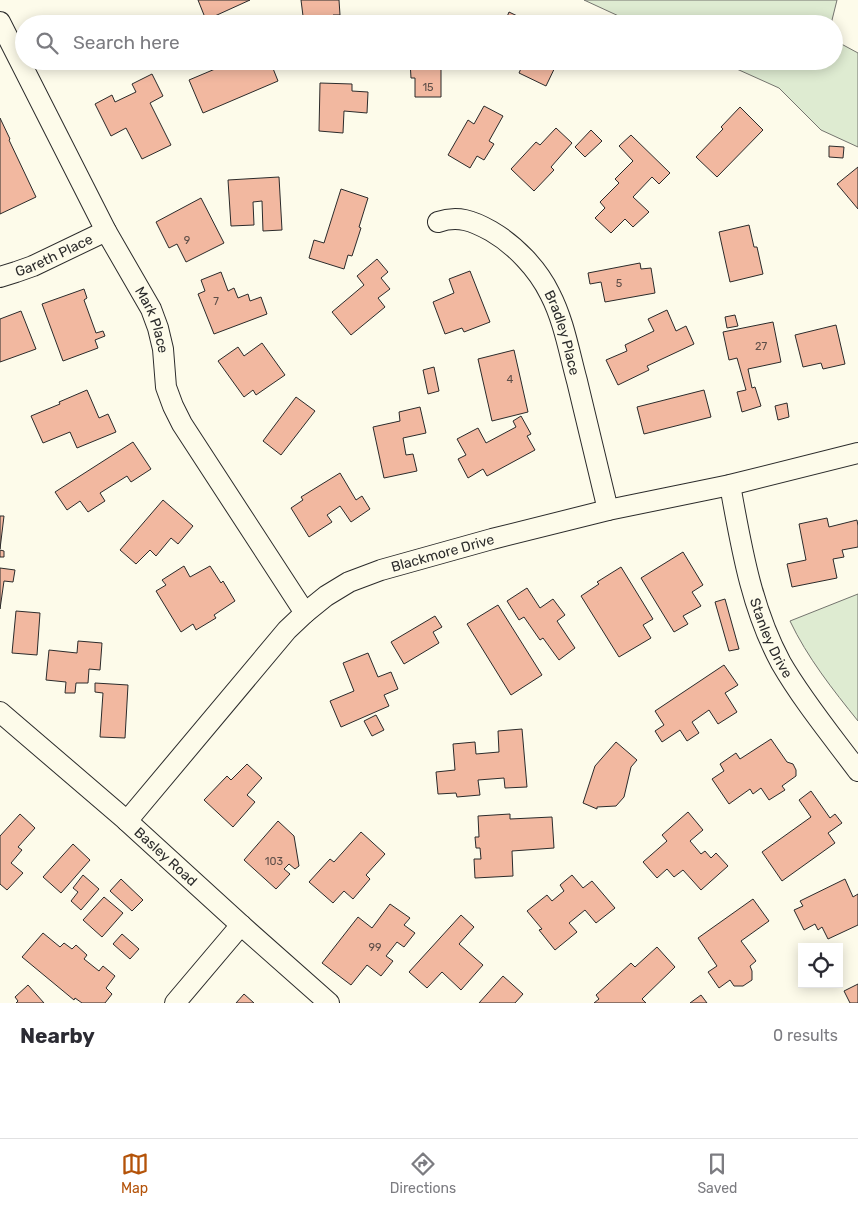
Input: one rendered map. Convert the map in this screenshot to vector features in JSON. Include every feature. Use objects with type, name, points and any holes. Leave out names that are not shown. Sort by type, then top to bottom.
[{"type":"street","name":"Mark Place","points":[[0,22],[15,52]]},
{"type":"street","name":"Mark Place","points":[[24,70],[106,231],[151,309],[163,349],[166,387],[182,424],[305,613]]},
{"type":"street","name":"Bradley Place","points":[[438,222],[447,219],[468,220],[499,236],[518,252],[536,272],[550,294],[560,318],[568,346],[608,510]]},
{"type":"street","name":"Gareth Place","points":[[0,277],[33,266],[106,231]]},
{"type":"street","name":"Blackmore Drive","points":[[127,820],[287,630],[326,596],[349,582],[381,570],[608,510],[730,484],[858,453]]},
{"type":"street","name":"Stanley Drive","points":[[730,484],[743,557],[766,630],[781,662],[797,687],[858,771]]},
{"type":"street","name":"Basley Road","points":[[0,712],[127,820],[329,1003]]},
{"type":"street","points":[[175,1003],[241,925]]},
{"type":"green space","points":[[584,0],[837,0],[833,15],[616,15]]},
{"type":"green space","points":[[843,45],[858,53],[858,147],[821,130],[779,88],[739,70],[843,70]]},
{"type":"green space","points":[[858,594],[858,721],[812,660],[790,621]]},
{"type":"building","points":[[198,0],[250,0],[217,15],[204,15]]},
{"type":"building","points":[[301,0],[339,0],[340,15],[303,15]]},
{"type":"building","points":[[213,70],[274,70],[278,81],[203,113],[189,80]]},
{"type":"building","points":[[411,70],[441,70],[441,97],[415,97],[415,78],[411,78]]},
{"type":"building","points":[[520,70],[554,70],[546,86],[519,73]]},
{"type":"building","points":[[152,74],[163,96],[150,103],[171,145],[142,159],[126,128],[111,136],[95,104],[112,95],[115,102],[136,92],[132,84]]},
{"type":"building","points":[[320,83],[352,84],[352,91],[368,92],[367,113],[344,111],[343,133],[319,131]]},
{"type":"building","points":[[484,106],[503,116],[489,141],[494,144],[484,160],[477,156],[470,168],[448,155],[468,120],[474,124]]},
{"type":"building","points":[[740,107],[763,130],[717,177],[696,157],[723,129],[721,127]]},
{"type":"building","points":[[0,118],[36,197],[0,214]]},
{"type":"building","points":[[556,128],[572,143],[551,167],[554,170],[534,191],[511,169],[536,142],[540,145]]},
{"type":"building","points":[[591,130],[602,141],[585,157],[575,147]]},
{"type":"building","points":[[631,135],[670,173],[659,184],[652,177],[633,197],[649,212],[633,227],[625,219],[611,233],[595,218],[605,208],[600,202],[619,183],[615,179],[633,161],[619,146]]},
{"type":"building","points":[[829,146],[844,147],[843,158],[829,157]]},
{"type":"building","points":[[858,167],[858,209],[837,184]]},
{"type":"building","points":[[279,177],[282,230],[263,231],[262,201],[253,202],[254,225],[231,226],[228,180]]},
{"type":"building","points":[[341,189],[368,198],[352,256],[348,255],[344,269],[309,258],[314,240],[324,243]]},
{"type":"building","points":[[201,198],[224,243],[186,262],[177,244],[169,248],[156,222]]},
{"type":"building","points":[[749,225],[754,247],[757,247],[763,274],[730,282],[719,232]]},
{"type":"building","points":[[377,259],[388,272],[381,278],[390,289],[378,298],[385,307],[351,335],[332,312],[364,285],[357,276]]},
{"type":"building","points":[[640,263],[641,269],[651,268],[655,293],[605,302],[601,282],[590,284],[588,273]]},
{"type":"building","points":[[470,271],[490,322],[464,332],[462,328],[445,334],[433,302],[454,293],[449,279]]},
{"type":"building","points":[[221,272],[228,291],[234,288],[238,298],[248,294],[250,301],[261,297],[267,314],[214,334],[198,294],[205,291],[201,280]]},
{"type":"building","points":[[84,289],[87,298],[84,300],[96,333],[103,331],[105,336],[95,340],[98,348],[63,361],[42,304]]},
{"type":"building","points":[[667,310],[676,331],[686,326],[694,344],[647,366],[649,370],[618,385],[606,360],[627,351],[625,345],[654,331],[648,319]]},
{"type":"building","points":[[21,311],[36,349],[0,362],[0,319]]},
{"type":"building","points":[[735,315],[738,326],[727,328],[725,317]]},
{"type":"building","points":[[773,322],[781,362],[748,369],[752,388],[755,387],[761,406],[742,412],[737,392],[746,390],[737,358],[729,360],[723,332]]},
{"type":"building","points":[[836,325],[845,364],[823,369],[821,363],[803,367],[795,335]]},
{"type":"building","points":[[262,343],[285,375],[256,395],[253,390],[244,397],[218,361],[238,347],[244,356]]},
{"type":"building","points":[[514,350],[528,412],[492,421],[478,359]]},
{"type":"building","points":[[434,367],[439,391],[428,394],[423,370]]},
{"type":"building","points":[[87,390],[99,418],[108,414],[116,432],[77,448],[70,432],[43,443],[31,416]]},
{"type":"building","points":[[704,390],[711,417],[644,434],[637,407]]},
{"type":"building","points":[[296,397],[315,411],[281,455],[263,441]]},
{"type":"building","points":[[787,403],[789,417],[778,420],[775,406]]},
{"type":"building","points":[[420,407],[426,433],[403,438],[406,455],[413,454],[417,471],[384,478],[373,427],[400,421],[399,412]]},
{"type":"building","points":[[521,416],[531,434],[527,436],[535,450],[487,476],[483,469],[468,478],[458,459],[466,455],[457,439],[478,428],[486,443],[516,427],[513,421]]},
{"type":"building","points":[[133,442],[151,469],[131,482],[127,476],[100,493],[105,501],[88,512],[80,501],[67,510],[55,492]]},
{"type":"building","points":[[340,473],[356,500],[362,496],[370,509],[351,522],[340,506],[327,515],[332,522],[309,537],[291,508],[303,500],[301,497]]},
{"type":"building","points":[[163,500],[193,526],[178,544],[171,538],[156,556],[150,550],[136,564],[120,550]]},
{"type":"building","points":[[0,516],[4,516],[0,549]]},
{"type":"building","points":[[827,518],[829,527],[857,520],[858,547],[842,550],[844,557],[833,559],[837,578],[792,587],[787,564],[806,560],[799,524]]},
{"type":"building","points":[[0,550],[4,551],[4,557],[0,557]]},
{"type":"building","points":[[683,552],[703,585],[692,592],[701,606],[683,616],[688,624],[674,632],[641,578]]},
{"type":"building","points":[[184,566],[190,577],[210,566],[221,583],[223,581],[235,601],[214,615],[216,618],[196,630],[193,624],[181,632],[156,591],[166,585],[162,580]]},
{"type":"building","points":[[621,567],[653,619],[643,625],[651,638],[619,657],[581,596],[599,584],[597,582]]},
{"type":"building","points":[[0,568],[15,570],[13,582],[4,581],[0,609]]},
{"type":"building","points":[[527,588],[540,608],[553,599],[565,615],[557,621],[575,648],[559,660],[543,638],[540,640],[524,617],[519,620],[507,601]]},
{"type":"building","points":[[725,599],[739,649],[729,651],[715,602]]},
{"type":"building","points":[[498,605],[542,675],[511,695],[467,624]]},
{"type":"building","points":[[16,611],[40,613],[37,655],[12,653]]},
{"type":"building","points":[[435,616],[442,627],[433,632],[439,643],[404,664],[391,642]]},
{"type":"building","points":[[78,641],[102,643],[100,670],[89,669],[88,683],[76,683],[75,693],[65,693],[66,682],[46,680],[49,650],[77,653]]},
{"type":"building","points":[[368,653],[378,677],[391,672],[398,689],[384,695],[389,706],[341,727],[330,701],[354,691],[343,663]]},
{"type":"building","points":[[724,665],[738,685],[725,693],[737,712],[718,724],[709,710],[692,722],[699,733],[687,741],[680,730],[662,742],[655,731],[664,725],[655,711]]},
{"type":"building","points":[[95,683],[128,685],[125,738],[100,737],[103,693],[95,692]]},
{"type":"building","points":[[376,715],[384,730],[372,736],[364,721]]},
{"type":"building","points":[[522,729],[527,787],[505,788],[504,778],[478,780],[480,795],[457,797],[456,793],[438,794],[436,772],[455,770],[453,744],[475,742],[476,754],[499,752],[498,731]]},
{"type":"building","points":[[771,739],[787,762],[793,764],[796,776],[782,786],[785,790],[769,800],[761,788],[753,794],[750,789],[729,804],[712,779],[724,771],[720,764],[736,753],[740,759]]},
{"type":"building","points":[[616,742],[637,760],[631,767],[624,797],[616,806],[597,807],[597,809],[583,803],[595,766]]},
{"type":"building","points":[[247,764],[262,778],[247,795],[255,802],[233,827],[204,800],[227,776],[231,780]]},
{"type":"building","points":[[811,791],[830,818],[835,814],[842,823],[828,833],[835,843],[782,881],[762,852],[811,817],[799,800]]},
{"type":"building","points":[[688,812],[703,830],[690,841],[701,854],[705,851],[711,858],[716,853],[728,866],[701,890],[683,870],[674,877],[667,869],[657,878],[643,862],[667,841],[662,835]]},
{"type":"building","points":[[20,814],[35,828],[18,847],[22,850],[11,863],[23,873],[7,890],[0,884],[0,836]]},
{"type":"building","points":[[510,814],[510,819],[552,817],[554,848],[512,851],[513,876],[475,878],[474,859],[481,859],[480,848],[476,848],[475,837],[479,837],[478,816]]},
{"type":"building","points":[[278,821],[294,836],[299,866],[295,869],[289,864],[284,869],[290,874],[276,889],[244,860]]},
{"type":"building","points":[[361,832],[385,854],[366,875],[370,879],[353,899],[344,891],[333,903],[309,882],[330,859],[334,862]]},
{"type":"building","points":[[73,844],[90,860],[61,893],[43,877]]},
{"type":"building","points":[[83,875],[99,889],[81,910],[71,901],[78,892],[73,888]]},
{"type":"building","points":[[572,875],[583,888],[592,881],[615,908],[596,923],[585,910],[569,923],[577,932],[555,950],[539,930],[542,929],[527,911],[547,895],[552,901],[564,891],[560,885]]},
{"type":"building","points":[[121,879],[143,900],[132,911],[110,891]]},
{"type":"building","points":[[845,879],[853,897],[858,894],[858,925],[828,939],[822,927],[818,930],[815,924],[804,930],[794,910],[803,906],[800,901]]},
{"type":"building","points":[[104,897],[123,913],[102,937],[83,920]]},
{"type":"building","points":[[753,899],[769,921],[741,941],[756,961],[750,966],[752,980],[743,986],[734,986],[730,980],[719,988],[708,972],[717,966],[698,938]]},
{"type":"building","points":[[390,904],[410,918],[404,925],[415,933],[404,947],[397,942],[386,956],[393,961],[381,976],[367,965],[351,985],[322,963],[358,917],[372,928]]},
{"type":"building","points":[[461,915],[474,927],[459,944],[483,965],[461,990],[442,972],[427,988],[409,972]]},
{"type":"building","points":[[43,933],[60,947],[64,943],[72,949],[76,945],[87,955],[84,959],[99,971],[103,966],[115,976],[106,988],[112,994],[105,1003],[82,1003],[75,998],[74,1000],[22,957]]},
{"type":"building","points":[[122,934],[139,949],[130,959],[113,944]]},
{"type":"building","points":[[657,947],[675,967],[642,999],[646,1003],[594,1003],[599,999],[596,995],[631,963],[635,967]]},
{"type":"building","points":[[503,976],[523,994],[515,1003],[479,1003]]},
{"type":"building","points":[[858,984],[858,1003],[850,1003],[844,991]]},
{"type":"building","points":[[28,985],[44,1003],[16,1003],[18,1001],[15,997]]},
{"type":"building","points":[[244,994],[254,1003],[236,1003]]},
{"type":"building","points":[[701,995],[707,1003],[690,1003]]}]
